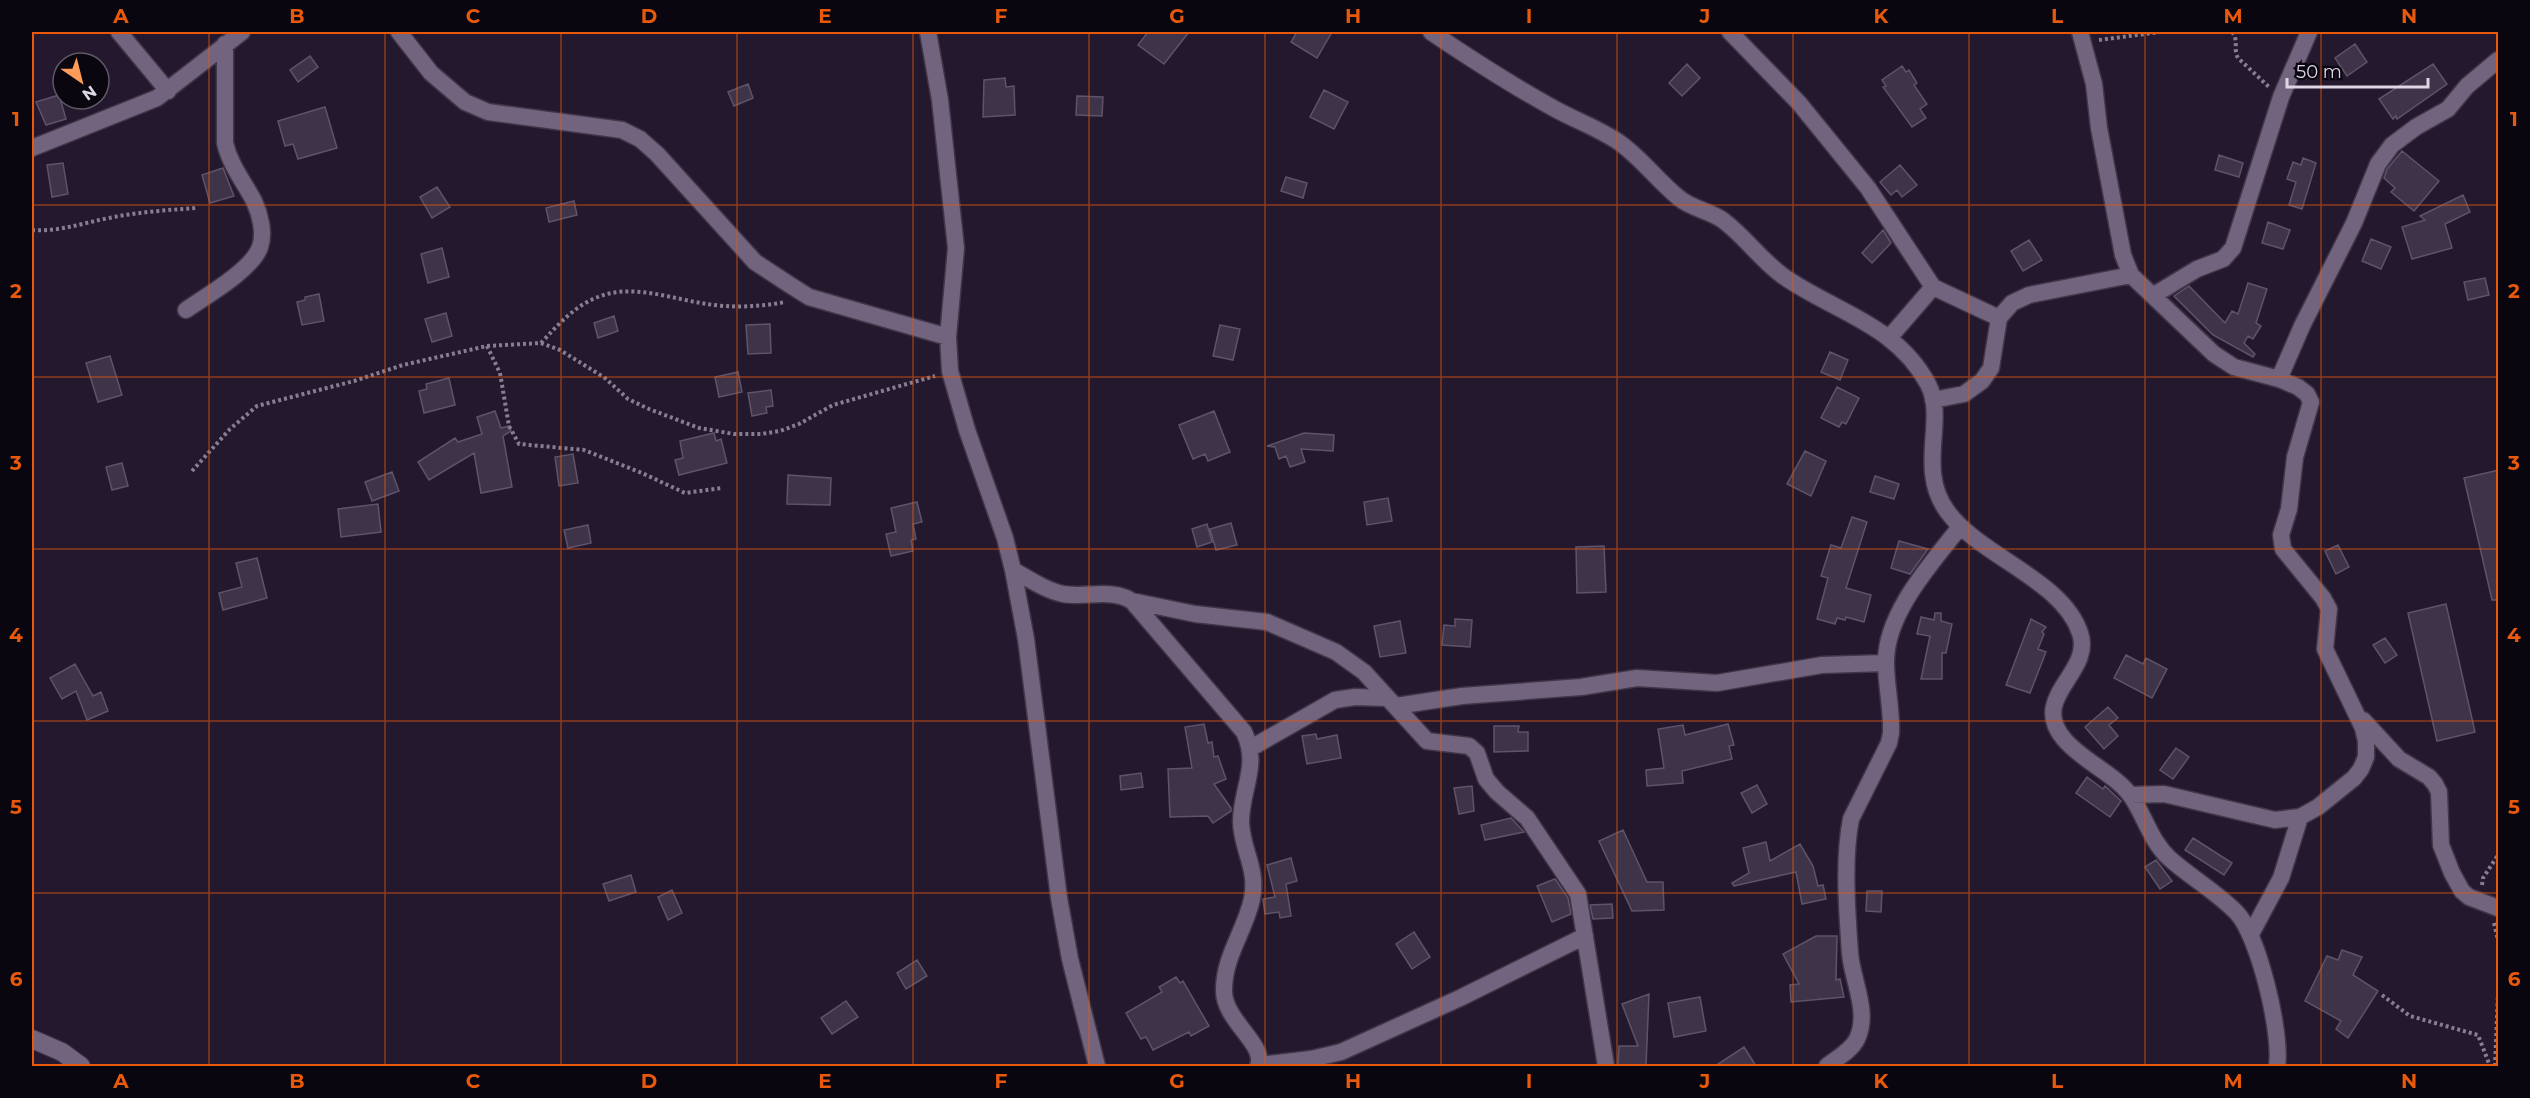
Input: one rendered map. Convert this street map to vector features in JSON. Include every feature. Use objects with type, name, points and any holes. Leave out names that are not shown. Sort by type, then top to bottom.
[{"type":"street","points":[[119,32],[168,91]]},
{"type":"street","points":[[32,148],[142,105],[168,91],[242,32]]},
{"type":"street","points":[[399,32],[431,73],[465,102],[488,112],[622,130],[640,139],[657,154],[755,262],[809,297],[948,337]]},
{"type":"street","points":[[928,32],[940,100],[956,248],[948,337],[950,371],[1013,570],[1026,639],[1059,898],[1075,981],[1097,1066]]},
{"type":"street","points":[[1431,32],[1542,102],[1619,142],[1644,162],[1680,199],[1725,222],[1766,263],[1786,278],[1864,320],[1889,338],[1924,377],[1934,400],[1931,452],[1935,486],[1942,504],[1960,527],[2051,594],[2068,610],[2077,623],[2083,649],[2055,700],[2052,713],[2054,723],[2062,737],[2073,748],[2130,795],[2160,849],[2235,910],[2251,934],[2264,976],[2283,1064]]},
{"type":"street","points":[[1730,32],[1799,103],[1868,188],[1933,287],[1999,318]]},
{"type":"street","points":[[2154,295],[2197,269],[2223,259],[2233,248],[2282,97],[2309,32]]},
{"type":"street","points":[[2081,37],[2094,84],[2099,128],[2123,255],[2131,275],[2224,362],[2298,387],[2307,394],[2311,402],[2295,457],[2289,509],[2281,541],[2283,549],[2323,598],[2329,609],[2330,620],[2325,649],[2356,712],[2366,741],[2366,757],[2361,769],[2327,800],[2300,818],[2275,819],[2164,794],[2130,795]]},
{"type":"street","points":[[186,309],[231,278],[249,262],[260,247],[261,221],[254,202],[228,156],[225,143],[225,44]]},
{"type":"street","points":[[2279,379],[2302,326],[2354,223],[2378,164],[2403,136],[2448,109],[2467,86],[2499,60]]},
{"type":"street","points":[[1934,400],[1964,394],[1982,381],[1991,368],[1999,318],[2012,303],[2029,295],[2131,275]]},
{"type":"street","points":[[1889,338],[1933,287]]},
{"type":"street","points":[[1827,1066],[1851,1048],[1858,1037],[1861,1016],[1860,998],[1851,955],[1849,829],[1851,819],[1889,742],[1891,733],[1886,663],[1887,644],[1896,618],[1924,575],[1960,527]]},
{"type":"street","points":[[1013,570],[1051,590],[1066,594],[1117,595],[1132,601],[1195,614],[1258,620],[1277,625],[1351,661],[1392,702],[1426,741],[1469,746],[1474,749],[1486,779],[1497,792],[1527,818],[1578,894],[1606,1066]]},
{"type":"street","points":[[1132,601],[1232,717],[1251,747],[1251,761],[1241,823],[1255,884],[1246,918],[1228,960],[1223,993],[1233,1019],[1257,1049],[1260,1057],[1259,1066],[1313,1063],[1341,1052],[1503,977],[1585,936]]},
{"type":"street","points":[[1251,747],[1335,700],[1355,697],[1392,702],[1581,687],[1638,678],[1717,683],[1822,665],[1886,663]]},
{"type":"street","points":[[2356,712],[2399,759],[2429,777],[2435,784],[2439,792],[2441,845],[2446,859],[2462,891],[2469,897],[2492,906]]},
{"type":"street","points":[[2251,934],[2281,878],[2300,818]]},
{"type":"street","points":[[32,1039],[62,1052],[81,1066]]},
{"type":"path","points":[[2081,37],[2160,32]]},
{"type":"path","points":[[2232,32],[2236,38],[2235,53],[2238,58],[2282,97]]},
{"type":"path","points":[[32,230],[50,231],[151,211],[197,208]]},
{"type":"path","points":[[541,343],[567,315],[598,297],[622,292],[677,297],[707,304],[741,306],[809,297]]},
{"type":"path","points":[[192,471],[230,429],[257,406],[354,381],[404,365],[487,346],[541,343],[560,350],[605,378],[628,399],[649,409],[699,428],[734,434],[761,434],[780,430],[800,424],[833,405],[950,371]]},
{"type":"path","points":[[487,346],[500,373],[509,426],[519,444],[584,450],[685,493],[722,488]]},
{"type":"path","points":[[2492,906],[2482,883],[2499,855]]},
{"type":"path","points":[[2495,1066],[2499,994]]},
{"type":"path","points":[[2382,995],[2410,1016],[2478,1035],[2490,1066]]},
{"type":"building","points":[[1148,32],[1189,32],[1164,64],[1138,45]]},
{"type":"building","points":[[1297,32],[1332,32],[1317,58],[1291,42]]},
{"type":"building","points":[[2355,44],[2367,62],[2347,76],[2335,58]]},
{"type":"building","points":[[310,56],[318,67],[298,82],[290,70]]},
{"type":"building","points":[[1687,64],[1700,78],[1682,96],[1669,83]]},
{"type":"building","points":[[2433,64],[2447,84],[2397,119],[2396,116],[2393,119],[2379,99]]},
{"type":"building","points":[[1902,66],[1906,72],[1909,70],[1917,83],[1914,85],[1927,104],[1920,109],[1926,118],[1912,127],[1883,87],[1886,86],[1882,80]]},
{"type":"building","points":[[1005,78],[1006,87],[1014,86],[1015,115],[983,117],[984,80]]},
{"type":"building","points":[[748,84],[753,98],[734,106],[728,92]]},
{"type":"building","points":[[1324,90],[1348,102],[1334,129],[1310,117]]},
{"type":"building","points":[[1077,96],[1103,97],[1102,116],[1076,115]]},
{"type":"building","points":[[51,97],[51,111],[64,111],[66,119],[46,125],[36,102]]},
{"type":"building","points":[[325,107],[337,148],[298,159],[293,144],[285,146],[278,121]]},
{"type":"building","points":[[2402,151],[2439,181],[2414,211],[2391,192],[2395,188],[2384,178],[2387,169]]},
{"type":"building","points":[[2219,155],[2243,163],[2239,177],[2215,170]]},
{"type":"building","points":[[2303,158],[2316,163],[2302,209],[2289,205],[2296,182],[2287,179],[2293,162],[2301,165]]},
{"type":"building","points":[[63,163],[68,194],[52,197],[47,165]]},
{"type":"building","points":[[1900,165],[1917,185],[1902,197],[1897,190],[1891,195],[1880,182]]},
{"type":"building","points":[[223,168],[234,196],[210,203],[202,175]]},
{"type":"building","points":[[1286,177],[1307,183],[1303,198],[1281,191]]},
{"type":"building","points":[[437,187],[450,207],[432,218],[420,197]]},
{"type":"building","points":[[2463,195],[2470,212],[2445,224],[2452,248],[2412,259],[2402,227],[2425,220],[2420,216]]},
{"type":"building","points":[[574,201],[577,215],[549,222],[546,208]]},
{"type":"building","points":[[2268,222],[2290,230],[2283,249],[2262,243]]},
{"type":"building","points":[[1883,230],[1891,243],[1872,263],[1862,253]]},
{"type":"building","points":[[2371,239],[2391,247],[2381,269],[2362,261]]},
{"type":"building","points":[[2029,240],[2042,260],[2023,271],[2011,251]]},
{"type":"building","points":[[442,248],[449,277],[428,283],[421,254]]},
{"type":"building","points":[[2485,278],[2489,295],[2468,300],[2464,282]]},
{"type":"building","points":[[2248,283],[2267,289],[2256,323],[2261,326],[2253,339],[2248,336],[2244,343],[2255,354],[2253,357],[2213,335],[2174,296],[2189,286],[2225,323],[2232,311],[2238,314]]},
{"type":"building","points":[[319,294],[324,321],[302,325],[297,302],[305,300],[305,297]]},
{"type":"building","points":[[446,313],[452,336],[432,342],[425,319]]},
{"type":"building","points":[[614,316],[618,331],[598,338],[594,323]]},
{"type":"building","points":[[770,324],[771,353],[748,354],[746,325]]},
{"type":"building","points":[[1220,325],[1240,329],[1233,360],[1213,356]]},
{"type":"building","points":[[1830,352],[1848,360],[1840,380],[1821,372]]},
{"type":"building","points":[[110,356],[122,395],[98,402],[86,363]]},
{"type":"building","points":[[738,372],[742,392],[719,397],[715,377]]},
{"type":"building","points":[[449,378],[455,405],[424,413],[419,391],[427,389],[426,384]]},
{"type":"building","points":[[1837,387],[1859,398],[1846,424],[1842,422],[1839,427],[1821,418]]},
{"type":"building","points":[[771,390],[773,406],[766,407],[767,413],[752,416],[748,393]]},
{"type":"building","points":[[495,411],[501,428],[509,426],[511,431],[503,436],[512,487],[481,493],[474,453],[429,480],[418,462],[455,438],[458,442],[482,434],[477,417]]},
{"type":"building","points":[[1214,411],[1230,452],[1208,461],[1205,454],[1193,459],[1179,425]]},
{"type":"building","points":[[714,433],[716,441],[721,439],[727,463],[679,475],[675,460],[683,458],[680,441]]},
{"type":"building","points":[[1304,433],[1334,435],[1333,451],[1301,449],[1305,462],[1290,467],[1286,456],[1279,459],[1275,447],[1267,446]]},
{"type":"building","points":[[1805,451],[1826,461],[1811,496],[1787,484]]},
{"type":"building","points":[[573,454],[578,483],[559,486],[555,457]]},
{"type":"building","points":[[122,463],[128,486],[112,490],[106,467]]},
{"type":"building","points":[[2499,470],[2499,600],[2492,600],[2464,478]]},
{"type":"building","points":[[392,472],[399,491],[372,501],[365,482]]},
{"type":"building","points":[[788,475],[831,478],[830,505],[787,504]]},
{"type":"building","points":[[1875,476],[1899,484],[1894,499],[1870,492]]},
{"type":"building","points":[[1388,498],[1392,521],[1367,525],[1364,502]]},
{"type":"building","points":[[917,502],[922,522],[913,524],[916,539],[911,540],[913,551],[891,556],[886,534],[896,532],[891,508]]},
{"type":"building","points":[[378,504],[381,532],[341,537],[338,509]]},
{"type":"building","points":[[1852,517],[1867,522],[1846,588],[1871,595],[1864,622],[1846,617],[1845,620],[1837,618],[1835,624],[1817,619],[1828,578],[1821,576],[1831,545],[1841,548]]},
{"type":"building","points":[[1231,523],[1237,545],[1216,550],[1210,529]]},
{"type":"building","points":[[1207,524],[1212,542],[1197,547],[1192,529]]},
{"type":"building","points":[[588,525],[591,543],[568,548],[564,530]]},
{"type":"building","points":[[1899,541],[1928,549],[1910,574],[1891,568]]},
{"type":"building","points":[[2338,545],[2349,567],[2336,574],[2325,551]]},
{"type":"building","points":[[1604,546],[1606,592],[1577,593],[1576,547]]},
{"type":"building","points":[[257,558],[267,598],[223,610],[219,593],[242,587],[236,563]]},
{"type":"building","points":[[2446,604],[2475,732],[2437,741],[2408,613]]},
{"type":"building","points":[[1935,613],[1941,613],[1941,621],[1952,624],[1946,653],[1942,653],[1942,679],[1921,679],[1930,636],[1917,634],[1921,617],[1934,620]]},
{"type":"building","points":[[1455,619],[1472,620],[1470,647],[1442,645],[1444,625],[1455,626]]},
{"type":"building","points":[[2031,619],[2046,627],[2042,632],[2044,634],[2038,649],[2046,652],[2030,693],[2006,685]]},
{"type":"building","points":[[1400,621],[1406,653],[1380,657],[1374,626]]},
{"type":"building","points":[[2385,638],[2397,655],[2385,663],[2373,645]]},
{"type":"building","points":[[2126,655],[2143,664],[2146,658],[2167,669],[2152,698],[2114,678]]},
{"type":"building","points":[[75,664],[93,696],[101,692],[108,711],[87,720],[76,691],[62,699],[50,678]]},
{"type":"building","points":[[2108,707],[2118,718],[2109,725],[2118,736],[2104,749],[2085,727]]},
{"type":"building","points":[[1204,724],[1208,743],[1212,742],[1214,757],[1218,756],[1226,779],[1214,784],[1231,808],[1231,811],[1213,823],[1208,816],[1170,817],[1168,769],[1192,768],[1185,727]]},
{"type":"building","points":[[1728,724],[1734,745],[1729,746],[1732,759],[1682,771],[1683,783],[1647,786],[1646,770],[1664,768],[1658,729],[1683,725],[1685,735]]},
{"type":"building","points":[[1494,726],[1519,726],[1518,732],[1528,732],[1528,751],[1494,752]]},
{"type":"building","points":[[1316,734],[1317,739],[1337,735],[1341,758],[1307,764],[1302,736]]},
{"type":"building","points":[[2176,748],[2189,757],[2173,779],[2160,770]]},
{"type":"building","points":[[1141,773],[1143,787],[1121,790],[1120,776]]},
{"type":"building","points":[[2087,777],[2103,789],[2105,786],[2121,801],[2110,817],[2076,793]]},
{"type":"building","points":[[1757,785],[1767,804],[1752,813],[1741,793]]},
{"type":"building","points":[[1472,786],[1474,811],[1459,814],[1454,788]]},
{"type":"building","points":[[1511,818],[1524,832],[1485,840],[1481,825]]},
{"type":"building","points":[[1623,830],[1647,882],[1663,882],[1664,910],[1632,911],[1599,841]]},
{"type":"building","points":[[2193,838],[2232,863],[2224,875],[2185,850]]},
{"type":"building","points":[[1766,842],[1770,861],[1800,844],[1813,866],[1818,886],[1823,885],[1826,899],[1802,904],[1796,872],[1734,886],[1732,883],[1749,873],[1743,848]]},
{"type":"building","points":[[1291,858],[1297,881],[1286,884],[1291,916],[1280,918],[1279,912],[1265,914],[1263,899],[1275,897],[1267,865]]},
{"type":"building","points":[[2156,860],[2172,881],[2160,889],[2145,867]]},
{"type":"building","points":[[631,875],[636,892],[609,901],[603,884]]},
{"type":"building","points":[[1555,879],[1568,898],[1571,914],[1552,922],[1537,886]]},
{"type":"building","points":[[672,890],[682,913],[668,920],[658,897]]},
{"type":"building","points":[[1867,891],[1882,891],[1881,912],[1866,911]]},
{"type":"building","points":[[1612,904],[1613,918],[1593,919],[1590,905]]},
{"type":"building","points":[[1414,932],[1430,957],[1412,969],[1396,944]]},
{"type":"building","points":[[1816,936],[1837,936],[1836,980],[1840,979],[1844,997],[1791,1002],[1790,985],[1799,984],[1783,954]]},
{"type":"building","points":[[2342,950],[2362,957],[2353,975],[2378,991],[2348,1038],[2336,1029],[2341,1021],[2305,1001],[2327,956],[2338,960]]},
{"type":"building","points":[[917,960],[927,976],[906,989],[897,973]]},
{"type":"building","points":[[1176,977],[1180,983],[1183,981],[1209,1026],[1191,1036],[1189,1032],[1153,1050],[1146,1037],[1141,1039],[1126,1013],[1162,992],[1159,987]]},
{"type":"building","points":[[1649,994],[1646,1066],[1618,1066],[1619,1046],[1638,1046],[1622,1004]]},
{"type":"building","points":[[1700,997],[1706,1031],[1674,1037],[1668,1003]]},
{"type":"building","points":[[846,1001],[858,1017],[832,1034],[821,1018]]},
{"type":"building","points":[[1744,1047],[1756,1066],[1715,1066]]}]
